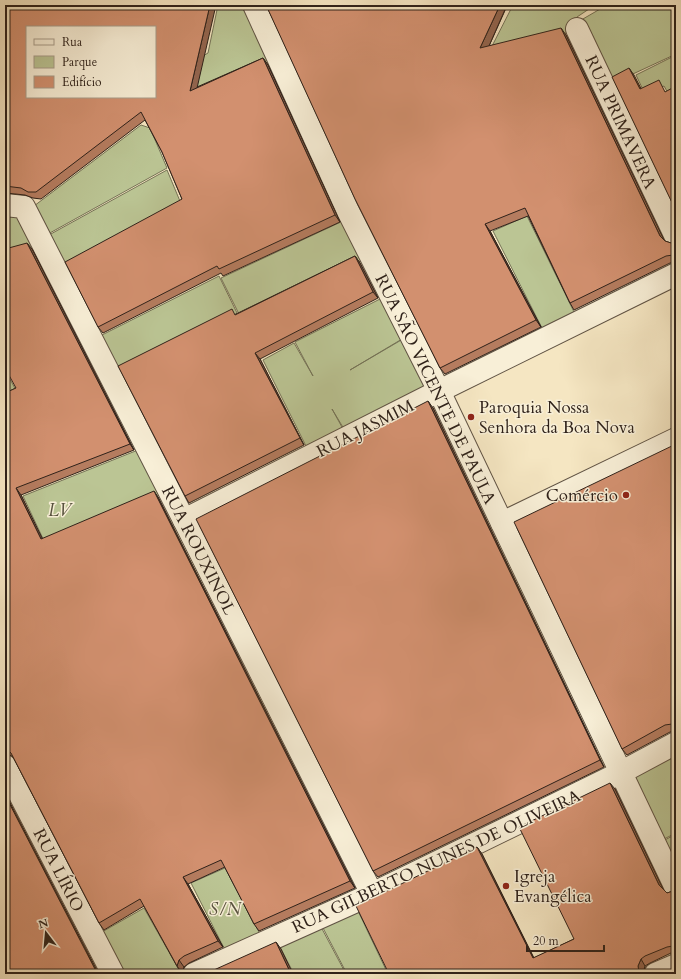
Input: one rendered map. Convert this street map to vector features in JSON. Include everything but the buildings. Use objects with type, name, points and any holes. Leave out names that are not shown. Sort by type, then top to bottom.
[{"type":"street","name":"RUA SÃO VICENTE DE PAULA","points":[[254,5],[348,211],[439,391],[674,886]]},
{"type":"street","name":"RUA PRIMAVERA","points":[[577,29],[676,237]]},
{"type":"street","name":"RUA ROUXINOL","points":[[15,206],[184,520],[372,894]]},
{"type":"street","name":"RUA JASMIM","points":[[184,520],[439,391],[676,274]]},
{"type":"street","points":[[502,523],[676,439]]},
{"type":"street","name":"RUA GILBERTO NUNES DE OLIVEIRA","points":[[194,974],[372,894],[620,773],[676,743]]},
{"type":"street","name":"RUA LÍRIO","points":[[5,766],[113,974]]},
{"type":"street","points":[[655,974],[676,964]]},
{"type":"green space","points":[[218,5],[244,5],[271,63],[143,120],[132,98],[156,98],[156,83],[208,53]]},
{"type":"green space","points":[[513,5],[595,5],[577,17],[571,32],[489,52]]},
{"type":"green space","points":[[607,5],[676,5],[676,54],[607,86],[576,23]]},
{"type":"green space","points":[[676,55],[676,107],[664,86],[645,94],[636,75]]},
{"type":"green space","points":[[141,125],[150,128],[167,168],[48,234],[34,206]]},
{"type":"green space","points":[[167,170],[182,206],[66,269],[49,235]]},
{"type":"green space","points":[[5,214],[19,215],[36,248],[5,256]]},
{"type":"green space","points":[[527,216],[575,314],[543,330],[493,231]]},
{"type":"green space","points":[[343,221],[363,260],[242,320],[221,278]]},
{"type":"green space","points":[[219,276],[237,313],[119,373],[100,336]]},
{"type":"green space","points":[[382,298],[402,339],[350,370],[403,339],[427,387],[344,429],[332,409],[343,429],[307,448],[263,360],[294,343],[313,376],[295,342]]},
{"type":"green space","points":[[5,370],[18,394],[5,401]]},
{"type":"green space","name":"LV","points":[[138,450],[160,495],[46,545],[23,496]]},
{"type":"green space","points":[[676,753],[676,833],[662,840],[632,777]]},
{"type":"green space","points":[[676,834],[676,863],[663,841]]},
{"type":"green space","name":"S/N","points":[[225,868],[260,934],[225,950],[191,883]]},
{"type":"green space","points":[[144,908],[179,970],[171,974],[123,974],[102,932]]},
{"type":"green space","points":[[358,911],[388,974],[347,974],[322,926]]},
{"type":"green space","points":[[321,927],[346,974],[294,974],[279,945]]},
{"type":"place","name":"Paroquia Nossa Senhora da Boa Nova","points":[[471,417]]},
{"type":"place","name":"Comércio","points":[[626,495]]},
{"type":"place","name":"Igreja Evangélica","points":[[506,886]]}]
